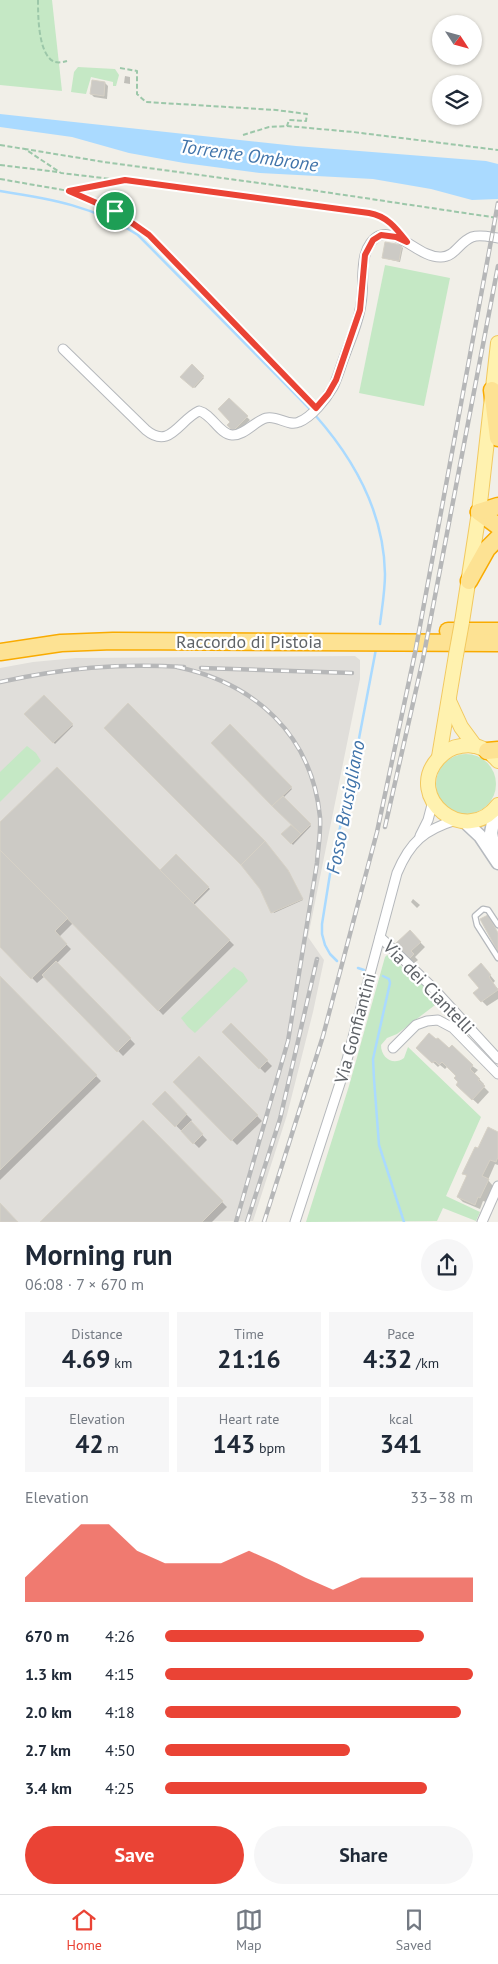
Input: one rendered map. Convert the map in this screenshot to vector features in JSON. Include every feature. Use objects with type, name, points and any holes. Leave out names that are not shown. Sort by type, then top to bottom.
[{"type":"highway","points":[[492,390],[498,438]]},
{"type":"highway","points":[[479,512],[498,506]]},
{"type":"highway","points":[[479,512],[498,526]]},
{"type":"highway","points":[[469,581],[487,550],[498,538]]},
{"type":"highway","name":"Raccordo di Pistoia","points":[[0,642],[57,634],[114,631],[496,637]]},
{"type":"highway","name":"Raccordo di Pistoia","points":[[0,652],[61,643],[113,641],[496,637]]},
{"type":"main road","points":[[440,757],[479,512],[498,343]]},
{"type":"main road","points":[[449,701],[461,727],[489,752]]},
{"type":"main road","points":[[489,752],[457,746],[446,751],[432,766],[429,790],[433,801],[443,813],[460,820],[477,833],[497,860]]},
{"type":"main road","points":[[460,820],[482,818],[497,806]]},
{"type":"main road","points":[[497,806],[491,833],[497,860]]},
{"type":"street","points":[[62,349],[146,430],[158,437],[170,435],[191,416],[199,412],[206,414],[228,433],[235,435],[269,418],[292,423],[299,422],[316,408],[334,384],[362,303],[365,255],[377,237],[385,235],[396,237],[423,253],[442,257],[452,254],[462,242],[472,237],[498,238]]},
{"type":"street","name":"Via Gonfiantini","points":[[295,1222],[341,1080],[396,873],[419,838],[428,820],[433,801]]},
{"type":"street","name":"Via Gonfiantini","points":[[419,838],[434,827],[460,820]]},
{"type":"street","name":"Via dei Ciantelli","points":[[380,937],[433,988],[498,1059]]},
{"type":"street","points":[[394,1048],[416,1026],[427,1021],[438,1020],[452,1028],[498,1074]]},
{"type":"street","points":[[482,1222],[498,1186]]},
{"type":"lane","points":[[498,925],[488,910],[484,909],[475,916],[477,925],[498,958]]},
{"type":"path","points":[[38,0],[43,48],[55,62],[67,61]]},
{"type":"path","points":[[120,68],[137,71],[137,94],[146,102],[307,114],[306,121],[289,120],[287,126]]},
{"type":"path","points":[[243,136],[269,127],[287,126],[498,150]]},
{"type":"path","points":[[0,145],[104,162],[498,218]]},
{"type":"path","points":[[25,149],[61,173]]},
{"type":"path","points":[[0,165],[293,201],[373,214],[389,221],[407,242]]},
{"type":"path","points":[[0,179],[69,191],[115,211],[149,235],[316,408]]},
{"type":"path","points":[[69,191],[125,180]]},
{"type":"shaded area","points":[[355,656],[360,660],[360,679],[308,937],[324,960],[287,1115],[253,1221],[0,1222],[0,668],[33,662],[76,658]]},
{"type":"green space","points":[[0,0],[52,0],[62,91],[0,85]]},
{"type":"green space","points":[[78,67],[115,69],[119,75],[116,86],[113,86],[113,82],[91,77],[86,94],[71,92],[74,72]]},
{"type":"green space","points":[[385,265],[450,278],[424,406],[359,393]]},
{"type":"green space","points":[[27,746],[36,753],[41,761],[0,802],[0,772]]},
{"type":"green space","points":[[460,754],[472,754],[483,759],[491,767],[496,778],[494,796],[483,809],[472,814],[460,814],[449,809],[441,801],[436,790],[436,778],[441,767],[449,759]]},
{"type":"green space","points":[[387,955],[420,981],[439,1002],[397,1034],[387,1038],[381,1045],[383,1054],[392,1061],[400,1060],[404,1058],[408,1047],[481,1117],[446,1196],[480,1212],[476,1221],[443,1208],[437,1221],[306,1222],[349,1086]]},
{"type":"green space","points":[[234,967],[243,973],[248,981],[195,1033],[181,1018]]},
{"type":"water","name":"Torrente Ombrone","points":[[0,114],[296,146],[486,161],[498,164],[498,199],[472,200],[431,189],[373,179],[260,173],[184,163],[129,153],[72,137],[0,127]]},
{"type":"building","points":[[92,80],[105,82],[104,96],[90,94]]},
{"type":"building","points":[[385,242],[402,245],[399,261],[382,258]]},
{"type":"building","points":[[192,364],[204,376],[193,388],[180,377]]},
{"type":"building","points":[[229,398],[248,416],[233,431],[227,425],[230,422],[218,409]]},
{"type":"building","points":[[44,695],[73,724],[53,743],[24,714]]},
{"type":"building","points":[[128,703],[265,841],[241,865],[104,728]]},
{"type":"building","points":[[230,724],[292,787],[272,806],[211,743]]},
{"type":"building","points":[[57,767],[230,940],[158,1011],[0,850],[0,822]]},
{"type":"building","points":[[283,796],[311,824],[301,834],[272,806]]},
{"type":"building","points":[[291,825],[301,834],[291,844],[281,834]]},
{"type":"building","points":[[265,841],[288,870],[303,899],[271,913],[260,889],[241,865]]},
{"type":"building","points":[[0,850],[68,918],[55,931],[67,944],[31,979],[0,947]]},
{"type":"building","points":[[176,854],[209,887],[193,903],[160,870]]},
{"type":"building","points":[[488,915],[498,933],[498,952],[480,919]]},
{"type":"building","points":[[410,930],[421,942],[411,951],[414,954],[408,960],[394,945]]},
{"type":"building","points":[[56,961],[131,1038],[117,1052],[42,975]]},
{"type":"building","points":[[481,963],[491,975],[489,977],[498,990],[481,1002],[473,993],[479,988],[468,975]]},
{"type":"building","points":[[0,976],[97,1075],[0,1170]]},
{"type":"building","points":[[231,1023],[268,1060],[259,1069],[222,1032]]},
{"type":"building","points":[[429,1033],[449,1048],[452,1045],[473,1065],[470,1069],[485,1086],[472,1100],[456,1085],[458,1082],[454,1078],[456,1076],[442,1062],[439,1065],[435,1061],[432,1063],[416,1048]]},
{"type":"building","points":[[199,1056],[258,1115],[231,1141],[173,1082]]},
{"type":"building","points":[[165,1091],[187,1114],[175,1127],[152,1104]]},
{"type":"building","points":[[143,1120],[223,1201],[202,1222],[40,1222]]},
{"type":"building","points":[[191,1121],[203,1134],[193,1144],[181,1131]]},
{"type":"building","points":[[488,1127],[498,1132],[498,1157],[496,1162],[490,1160],[482,1176],[489,1179],[475,1205],[457,1197],[467,1175],[462,1174],[475,1147],[478,1148]]},
{"type":"building","points":[[0,1203],[18,1222],[0,1222]]},
{"type":"waterway","name":"Fosso Brusigliano","points":[[0,191],[37,197],[88,210],[122,225],[138,235],[310,409]]},
{"type":"waterway","name":"Fosso Brusigliano","points":[[315,415],[354,469],[373,508],[383,551],[385,574],[380,624]]},
{"type":"waterway","name":"Fosso Brusigliano","points":[[337,961],[325,945],[322,924],[330,874],[376,649]]},
{"type":"waterway","name":"Fosso Brusigliano","points":[[358,968],[364,970]]},
{"type":"waterway","name":"Fosso Brusigliano","points":[[383,976],[389,979],[390,983],[373,1059],[379,1145],[404,1222]]},
{"type":"railway","points":[[264,1222],[323,1036],[377,832],[415,653],[498,203]]},
{"type":"railway","points":[[385,827],[423,659],[498,266]]},
{"type":"railway","points":[[0,682],[47,673],[113,666],[184,667]]},
{"type":"railway","points":[[177,667],[205,675],[231,686],[254,700],[275,717],[292,738],[305,761],[315,788],[320,817],[317,863],[288,1041],[236,1222]]},
{"type":"railway","points":[[201,668],[352,673]]},
{"type":"railway","points":[[247,1222],[280,1119],[317,959]]},
{"type":"route","points":[[125,180],[312,204],[378,215],[389,221],[407,242],[396,237],[381,235],[373,240],[367,250],[364,264],[362,303],[334,384],[316,408],[164,249],[134,223],[115,211],[69,191],[125,180]]}]
